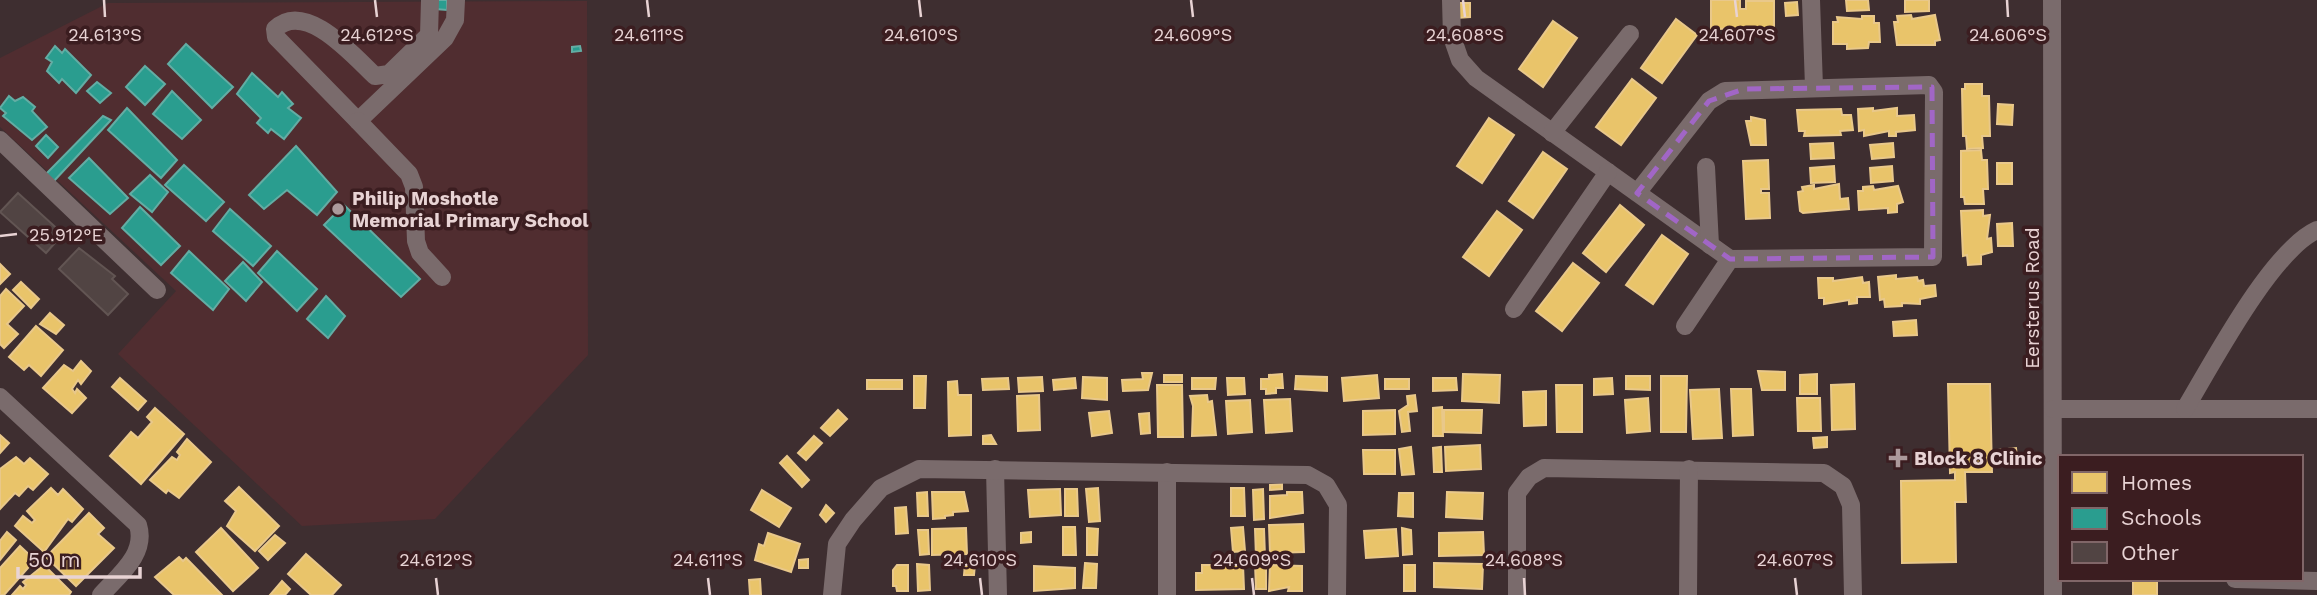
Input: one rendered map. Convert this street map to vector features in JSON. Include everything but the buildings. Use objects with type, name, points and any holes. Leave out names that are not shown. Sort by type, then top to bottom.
[{"type":"street","points":[[430,0],[429,35],[389,74],[382,77],[375,76],[313,18],[293,15],[282,19],[275,29],[276,37],[409,174],[414,187],[416,241],[420,253],[442,277]]},
{"type":"street","points":[[358,121],[445,38],[456,20],[456,0]]},
{"type":"street","points":[[1451,0],[1452,37],[1460,60],[1476,78],[1552,133],[1730,259],[1933,257],[1932,87],[1744,89],[1717,96],[1709,101],[1637,193]]},
{"type":"street","points":[[1811,0],[1814,87]]},
{"type":"street","name":"Eersterus Road","points":[[2052,0],[2053,595]]},
{"type":"street","points":[[1552,133],[1630,34]]},
{"type":"street","points":[[0,140],[157,290]]},
{"type":"street","points":[[1706,167],[1710,245]]},
{"type":"street","points":[[1514,309],[1608,172]]},
{"type":"street","points":[[2185,409],[2255,292],[2304,236],[2317,230]]},
{"type":"street","points":[[1685,326],[1730,259]]},
{"type":"street","points":[[0,397],[138,525],[142,539],[137,552],[101,595]]},
{"type":"street","points":[[2053,410],[2317,409]]},
{"type":"street","points":[[1517,595],[1517,494],[1529,477],[1544,468],[1824,473],[1843,486],[1851,505],[1853,595]]},
{"type":"street","points":[[832,595],[837,544],[881,488],[919,469],[995,469],[1308,475],[1326,485],[1339,505],[1337,595]]},
{"type":"street","points":[[995,469],[998,595]]},
{"type":"street","points":[[1688,595],[1689,469]]},
{"type":"street","points":[[1167,472],[1167,595]]},
{"type":"highlighted area","points":[[1932,87],[1933,257],[1730,259],[1637,193],[1709,101],[1744,89]]},
{"type":"shaded area","name":"Philip Moshotle Memorial Primary School","points":[[587,1],[588,355],[435,519],[302,526],[118,354],[176,291],[0,127],[0,58],[108,3]]},
{"type":"place","name":"Philip Moshotle Memorial Primary School","points":[[338,209]]},
{"type":"place","name":"Block 8 Clinic","points":[[1898,458]]}]
